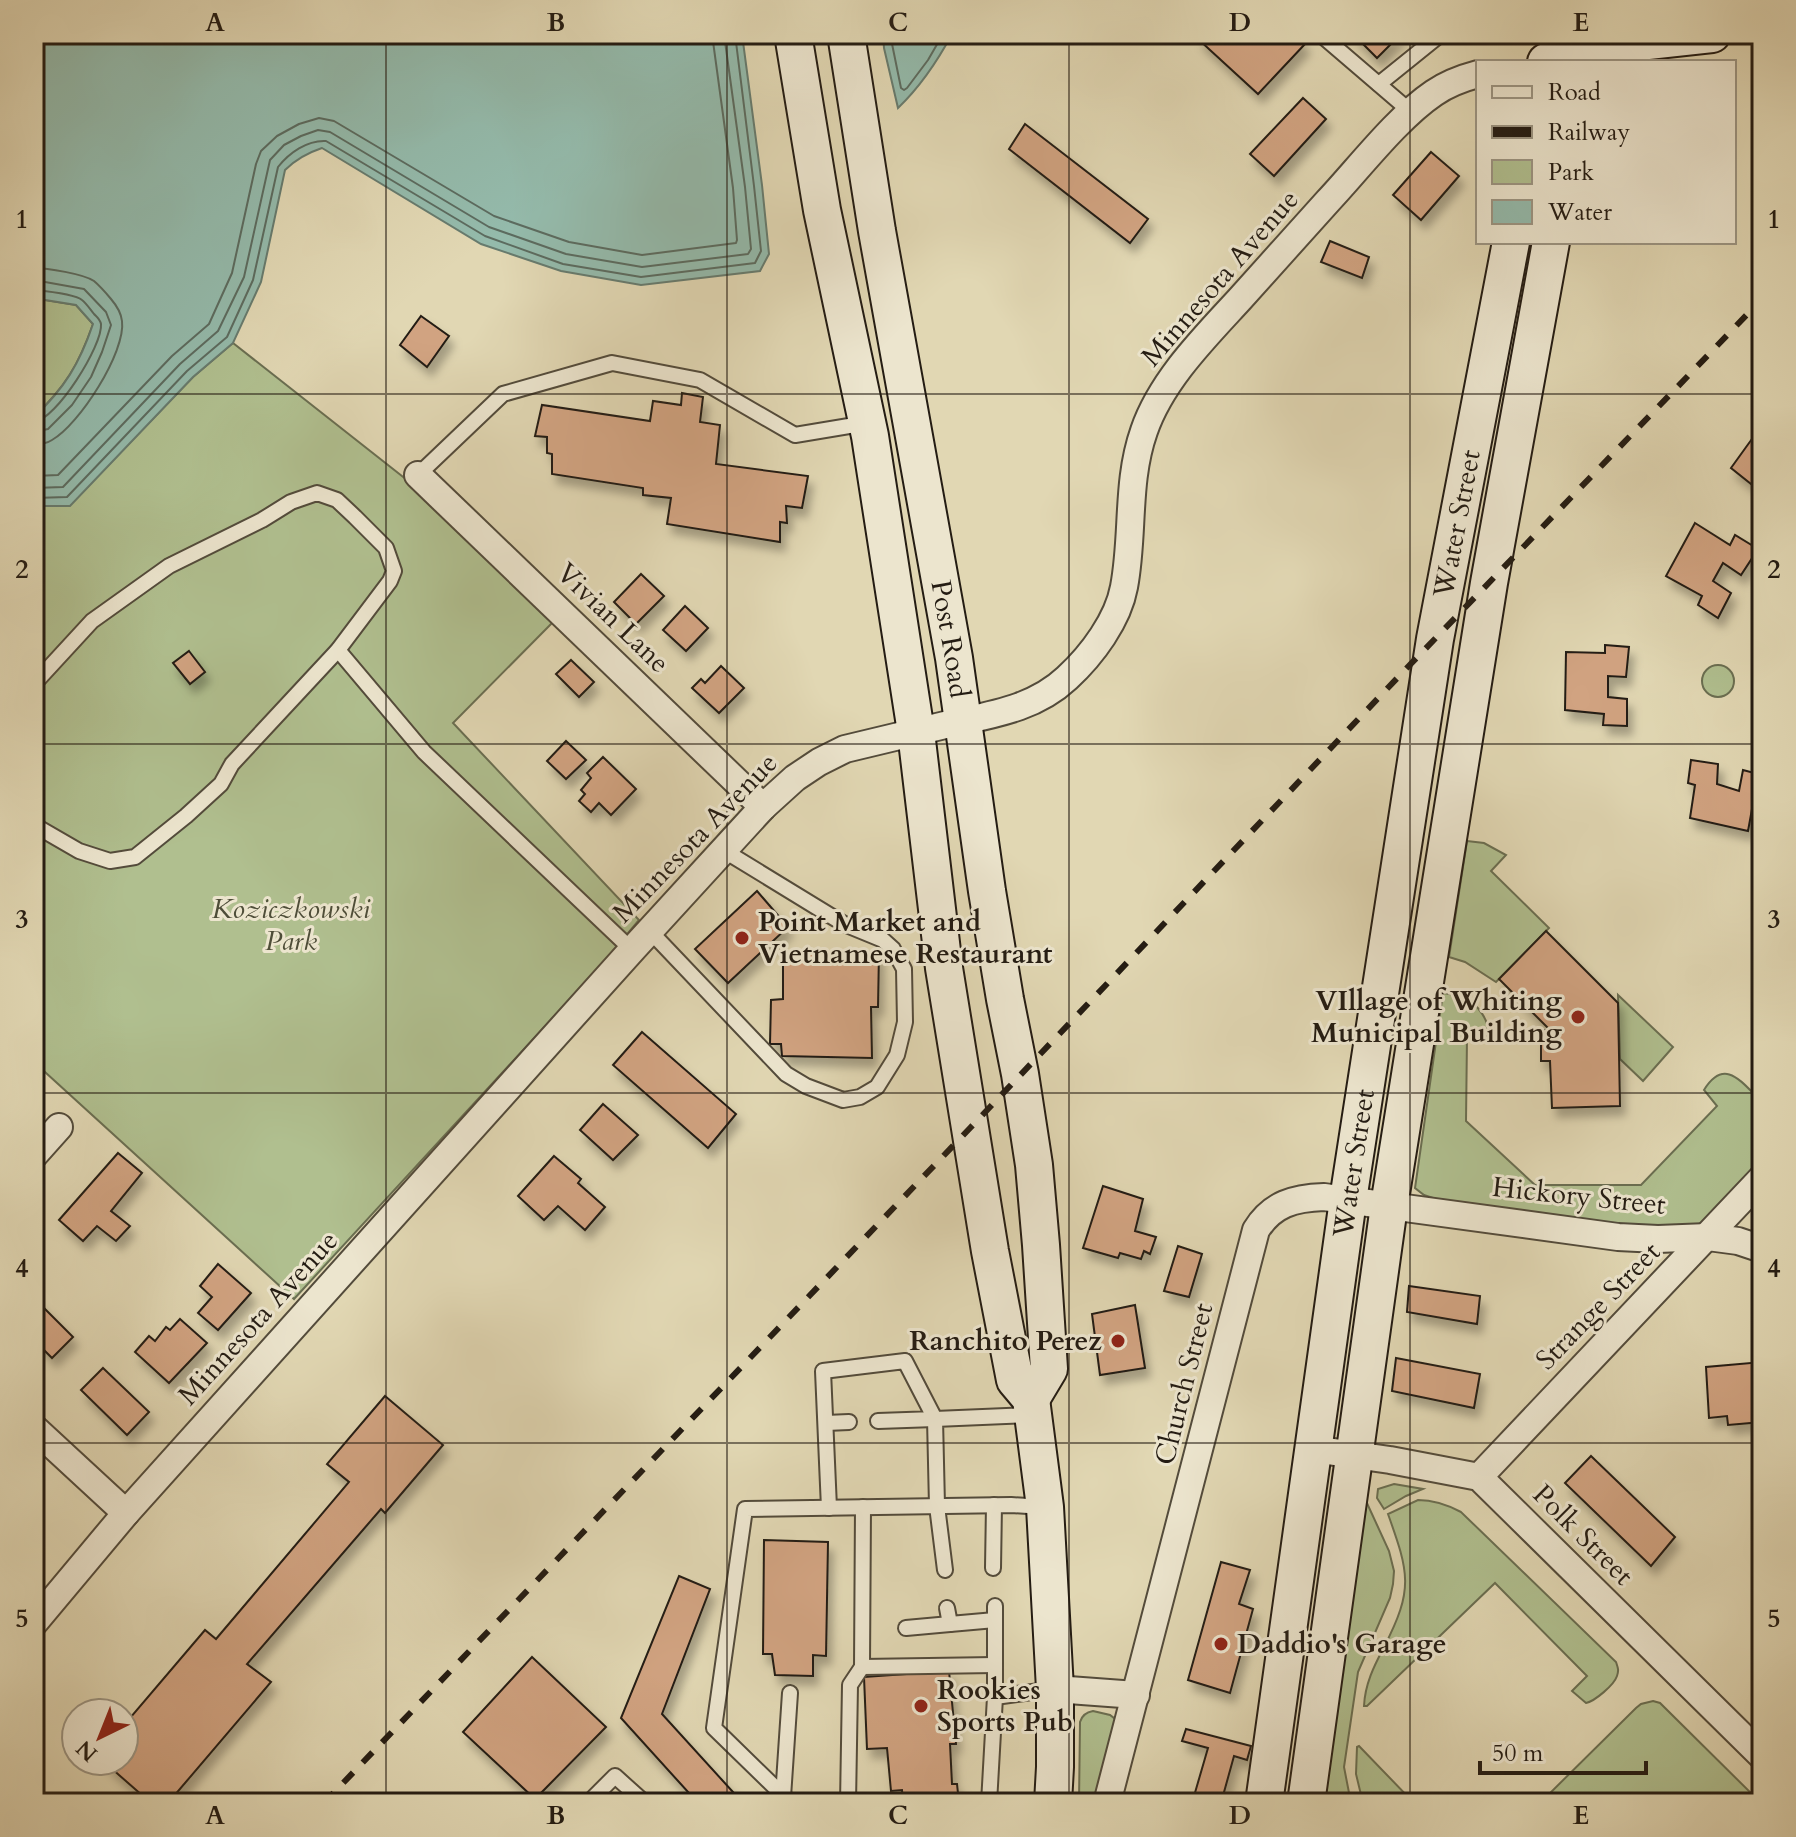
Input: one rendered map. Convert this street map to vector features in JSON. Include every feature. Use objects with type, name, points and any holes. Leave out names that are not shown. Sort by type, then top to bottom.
[{"type":"main road","name":"Post Road","points":[[793,34],[822,210],[868,423],[916,732],[944,968],[990,1251],[1015,1380],[1032,1407]]},
{"type":"main road","name":"Post Road","points":[[846,34],[877,231],[952,644],[1000,968],[1034,1165],[1049,1369],[1032,1407]]},
{"type":"main road","points":[[1543,34],[1543,60]]},
{"type":"main road","points":[[1550,60],[1611,45],[1712,34]]},
{"type":"main road","name":"Water Street","points":[[1264,1803],[1348,1200],[1435,639],[1511,244]]},
{"type":"main road","name":"Water Street","points":[[1306,1803],[1389,1206],[1489,583],[1551,244]]},
{"type":"main road","points":[[1032,1407],[1045,1507],[1055,1689],[1053,1803]]},
{"type":"street","name":"Minnesota Avenue","points":[[34,1623],[126,1513],[763,807],[795,778],[845,749],[1022,707],[1040,698],[1081,665],[1110,623],[1124,589],[1133,474],[1144,430],[1155,406],[1190,355],[1222,318],[1411,112],[1435,92],[1476,75]]},
{"type":"street","name":"Vivian Lane","points":[[418,475],[763,807]]},
{"type":"street","points":[[34,1155],[59,1127]]},
{"type":"street","name":"Strange Street","points":[[1479,1477],[1762,1178]]},
{"type":"street","name":"Church Street","points":[[1107,1803],[1256,1230],[1275,1208],[1291,1201],[1324,1197],[1389,1206]]},
{"type":"street","name":"Hickory Street","points":[[1389,1206],[1618,1237],[1708,1237],[1738,1241],[1762,1249]]},
{"type":"street","points":[[34,1428],[126,1513]]},
{"type":"street","points":[[1313,1449],[1479,1477]]},
{"type":"street","name":"Polk Street","points":[[1479,1477],[1762,1756]]},
{"type":"street","points":[[1055,1689],[1136,1695]]},
{"type":"lane","points":[[1320,34],[1411,112]]},
{"type":"lane","points":[[1379,84],[1441,34]]},
{"type":"lane","points":[[418,475],[503,394],[612,363],[700,380],[795,435],[868,423]]},
{"type":"lane","points":[[34,684],[92,621],[169,566],[262,520],[291,502],[317,493],[337,500],[386,548],[394,571],[390,581],[338,650],[232,764],[221,784],[135,857],[110,861],[79,851],[34,825]]},
{"type":"lane","points":[[338,650],[424,752],[632,950]]},
{"type":"lane","points":[[649,930],[786,1074],[806,1086],[843,1100],[860,1097],[877,1087],[897,1055],[905,1022],[904,969],[893,949],[871,934],[844,924],[723,850]]},
{"type":"lane","points":[[829,1508],[823,1371],[905,1361],[935,1419],[937,1506],[945,1570]]},
{"type":"lane","points":[[878,1421],[935,1419],[1032,1407]]},
{"type":"lane","points":[[826,1423],[849,1422]]},
{"type":"lane","points":[[993,1568],[994,1505]]},
{"type":"lane","points":[[848,1803],[850,1685],[862,1667],[863,1507]]},
{"type":"lane","points":[[787,1800],[714,1728],[745,1509],[1045,1507]]},
{"type":"lane","points":[[947,1608],[950,1624]]},
{"type":"lane","points":[[906,1628],[950,1624],[995,1613],[995,1697],[989,1803]]},
{"type":"lane","points":[[862,1667],[995,1665]]},
{"type":"lane","points":[[995,1697],[1055,1689]]},
{"type":"lane","points":[[787,1800],[790,1693]]},
{"type":"lane","points":[[588,1803],[615,1776],[645,1803]]},
{"type":"green space","points":[[34,297],[76,305],[93,324],[70,375],[34,417]]},
{"type":"green space","name":"Koziczkowski Park","points":[[233,343],[407,480],[555,620],[453,723],[639,920],[605,961],[294,1299],[34,1062],[34,506],[70,505],[193,377]]},
{"type":"green space","points":[[1718,665],[1730,669],[1734,681],[1730,693],[1718,697],[1706,693],[1702,681],[1706,669]]},
{"type":"green space","points":[[1467,841],[1484,843],[1506,855],[1491,871],[1549,928],[1496,982],[1465,962],[1449,957]]},
{"type":"green space","points":[[1443,993],[1468,1000],[1482,1014],[1487,1026],[1486,1038],[1467,1038],[1466,1121],[1535,1185],[1641,1185],[1717,1106],[1704,1090],[1712,1080],[1726,1074],[1740,1081],[1762,1102],[1762,1166],[1709,1221],[1690,1228],[1662,1231],[1439,1200],[1424,1195],[1415,1188]]},
{"type":"green space","points":[[1618,995],[1673,1047],[1643,1081],[1620,1059]]},
{"type":"green space","points":[[1394,1484],[1423,1489],[1384,1509],[1377,1498],[1378,1489]]},
{"type":"green space","points":[[1418,1500],[1440,1503],[1461,1512],[1616,1662],[1617,1676],[1608,1688],[1586,1703],[1572,1691],[1587,1676],[1495,1583],[1364,1706],[1371,1675],[1394,1627],[1404,1595],[1404,1567],[1388,1514]]},
{"type":"green space","points":[[1366,1501],[1389,1551],[1394,1571],[1393,1584],[1358,1672],[1344,1767],[1351,1803],[1319,1803]]},
{"type":"green space","points":[[1653,1701],[1660,1703],[1761,1803],[1540,1803],[1636,1708]]},
{"type":"green space","points":[[1093,1711],[1110,1715],[1119,1722],[1100,1803],[1079,1803],[1080,1722],[1085,1714]]},
{"type":"green space","points":[[1359,1746],[1414,1803],[1363,1803],[1356,1774]]},
{"type":"water","points":[[34,34],[742,34],[769,254],[760,271],[641,285],[561,271],[481,244],[322,148],[302,157],[285,170],[261,282],[233,343],[193,377],[70,506],[34,506],[34,417],[70,375],[93,324],[76,305],[34,296]]},
{"type":"water","points":[[883,34],[952,34],[928,73],[898,108],[884,48]]},
{"type":"building","points":[[1200,34],[1294,34],[1305,44],[1258,94],[1198,39]]},
{"type":"building","points":[[1353,34],[1401,34],[1377,58]]},
{"type":"building","points":[[1303,98],[1326,119],[1274,176],[1250,154]]},
{"type":"building","points":[[1025,124],[1148,219],[1130,243],[1009,149]]},
{"type":"building","points":[[1431,152],[1459,176],[1421,220],[1393,195]]},
{"type":"building","points":[[1330,241],[1369,257],[1362,278],[1321,262]]},
{"type":"building","points":[[421,316],[449,336],[427,367],[400,345]]},
{"type":"building","points":[[682,393],[703,397],[700,422],[720,425],[716,464],[808,476],[802,508],[786,506],[787,523],[780,522],[780,542],[667,524],[671,498],[643,495],[643,488],[552,474],[552,454],[547,453],[547,437],[535,436],[542,405],[650,421],[653,401],[681,405]]},
{"type":"building","points":[[1762,425],[1762,507],[1755,501],[1761,492],[1731,468]]},
{"type":"building","points":[[1695,523],[1730,545],[1735,535],[1758,549],[1741,575],[1723,563],[1713,581],[1731,593],[1718,618],[1698,605],[1702,596],[1666,576]]},
{"type":"building","points":[[641,574],[664,596],[636,624],[614,602]]},
{"type":"building","points":[[685,606],[708,628],[686,651],[663,630]]},
{"type":"building","points":[[1605,645],[1629,647],[1626,677],[1608,676],[1608,697],[1627,699],[1627,726],[1603,725],[1604,714],[1565,710],[1566,652],[1605,653]]},
{"type":"building","points":[[189,651],[205,672],[190,684],[173,663]]},
{"type":"building","points":[[571,660],[594,682],[579,697],[556,674]]},
{"type":"building","points":[[721,666],[744,688],[719,713],[692,688],[701,679],[705,683]]},
{"type":"building","points":[[566,741],[586,760],[566,779],[547,761]]},
{"type":"building","points":[[603,757],[636,789],[611,815],[599,803],[591,812],[579,801],[585,794],[581,790],[591,778],[587,773]]},
{"type":"building","points":[[1691,760],[1718,764],[1717,784],[1739,791],[1743,770],[1762,775],[1760,800],[1754,798],[1748,831],[1690,818],[1695,785],[1688,783]]},
{"type":"building","name":"Point Market and Vietnamese Restaurant","points":[[757,891],[788,927],[728,983],[695,949]]},
{"type":"building","name":"VIllage of Whiting Municipal Building","points":[[1546,931],[1618,1003],[1620,1106],[1552,1108],[1550,1061],[1541,1061],[1541,1030],[1550,1030],[1499,979]]},
{"type":"building","points":[[879,952],[878,1007],[871,1007],[872,1058],[782,1056],[781,1044],[770,1044],[771,1000],[783,999],[783,954]]},
{"type":"building","points":[[642,1032],[736,1114],[708,1148],[613,1065]]},
{"type":"building","points":[[603,1104],[638,1135],[613,1160],[580,1130]]},
{"type":"building","points":[[118,1153],[142,1173],[111,1211],[130,1226],[116,1241],[97,1226],[83,1241],[59,1220]]},
{"type":"building","points":[[554,1156],[581,1179],[578,1183],[605,1207],[585,1230],[558,1206],[544,1220],[518,1196]]},
{"type":"building","points":[[1103,1186],[1143,1199],[1135,1231],[1156,1237],[1150,1254],[1144,1251],[1141,1259],[1120,1253],[1118,1258],[1083,1248]]},
{"type":"building","points":[[1178,1246],[1202,1254],[1189,1297],[1164,1291]]},
{"type":"building","points":[[218,1264],[251,1293],[218,1330],[198,1313],[212,1297],[200,1286]]},
{"type":"building","points":[[1409,1286],[1480,1296],[1477,1324],[1407,1312]]},
{"type":"building","points":[[34,1298],[73,1337],[52,1358],[34,1340]]},
{"type":"building","name":"Ranchito Perez","points":[[1135,1305],[1145,1368],[1100,1375],[1092,1314]]},
{"type":"building","points":[[180,1319],[207,1343],[169,1383],[135,1352],[149,1336],[155,1341],[166,1327],[170,1330]]},
{"type":"building","points":[[1396,1358],[1480,1374],[1474,1408],[1392,1391]]},
{"type":"building","points":[[1762,1362],[1762,1422],[1728,1425],[1727,1416],[1709,1418],[1706,1367]]},
{"type":"building","points":[[103,1368],[149,1412],[127,1435],[81,1390]]},
{"type":"building","points":[[385,1396],[443,1445],[385,1513],[381,1509],[247,1664],[271,1682],[168,1803],[151,1803],[121,1777],[140,1777],[140,1706],[205,1630],[216,1639],[349,1482],[327,1464]]},
{"type":"building","points":[[1591,1456],[1675,1537],[1651,1566],[1565,1483]]},
{"type":"building","points":[[764,1540],[828,1542],[826,1656],[813,1655],[813,1676],[775,1675],[772,1654],[763,1654]]},
{"type":"building","name":"Daddio's Garage","points":[[1221,1562],[1250,1570],[1239,1604],[1253,1609],[1230,1693],[1188,1680]]},
{"type":"building","points":[[679,1576],[710,1589],[662,1714],[743,1803],[698,1803],[621,1718]]},
{"type":"building","points":[[532,1657],[606,1727],[535,1799],[463,1732]]},
{"type":"building","points":[[949,1671],[956,1744],[950,1744],[952,1784],[957,1784],[959,1803],[903,1803],[902,1790],[891,1791],[887,1748],[867,1749],[864,1677]]},
{"type":"building","points":[[1186,1729],[1251,1746],[1247,1760],[1234,1756],[1221,1803],[1192,1803],[1208,1748],[1182,1741]]},
{"type":"railway","points":[[324,1803],[1762,299]]},
{"type":"place","name":"Point Market and Vietnamese Restaurant","points":[[742,938]]},
{"type":"place","name":"VIllage of Whiting Municipal Building","points":[[1578,1017]]},
{"type":"place","name":"Ranchito Perez","points":[[1118,1341]]},
{"type":"place","name":"Daddio's Garage","points":[[1221,1644]]},
{"type":"place","name":"Rookies Sports Pub","points":[[921,1706]]}]
